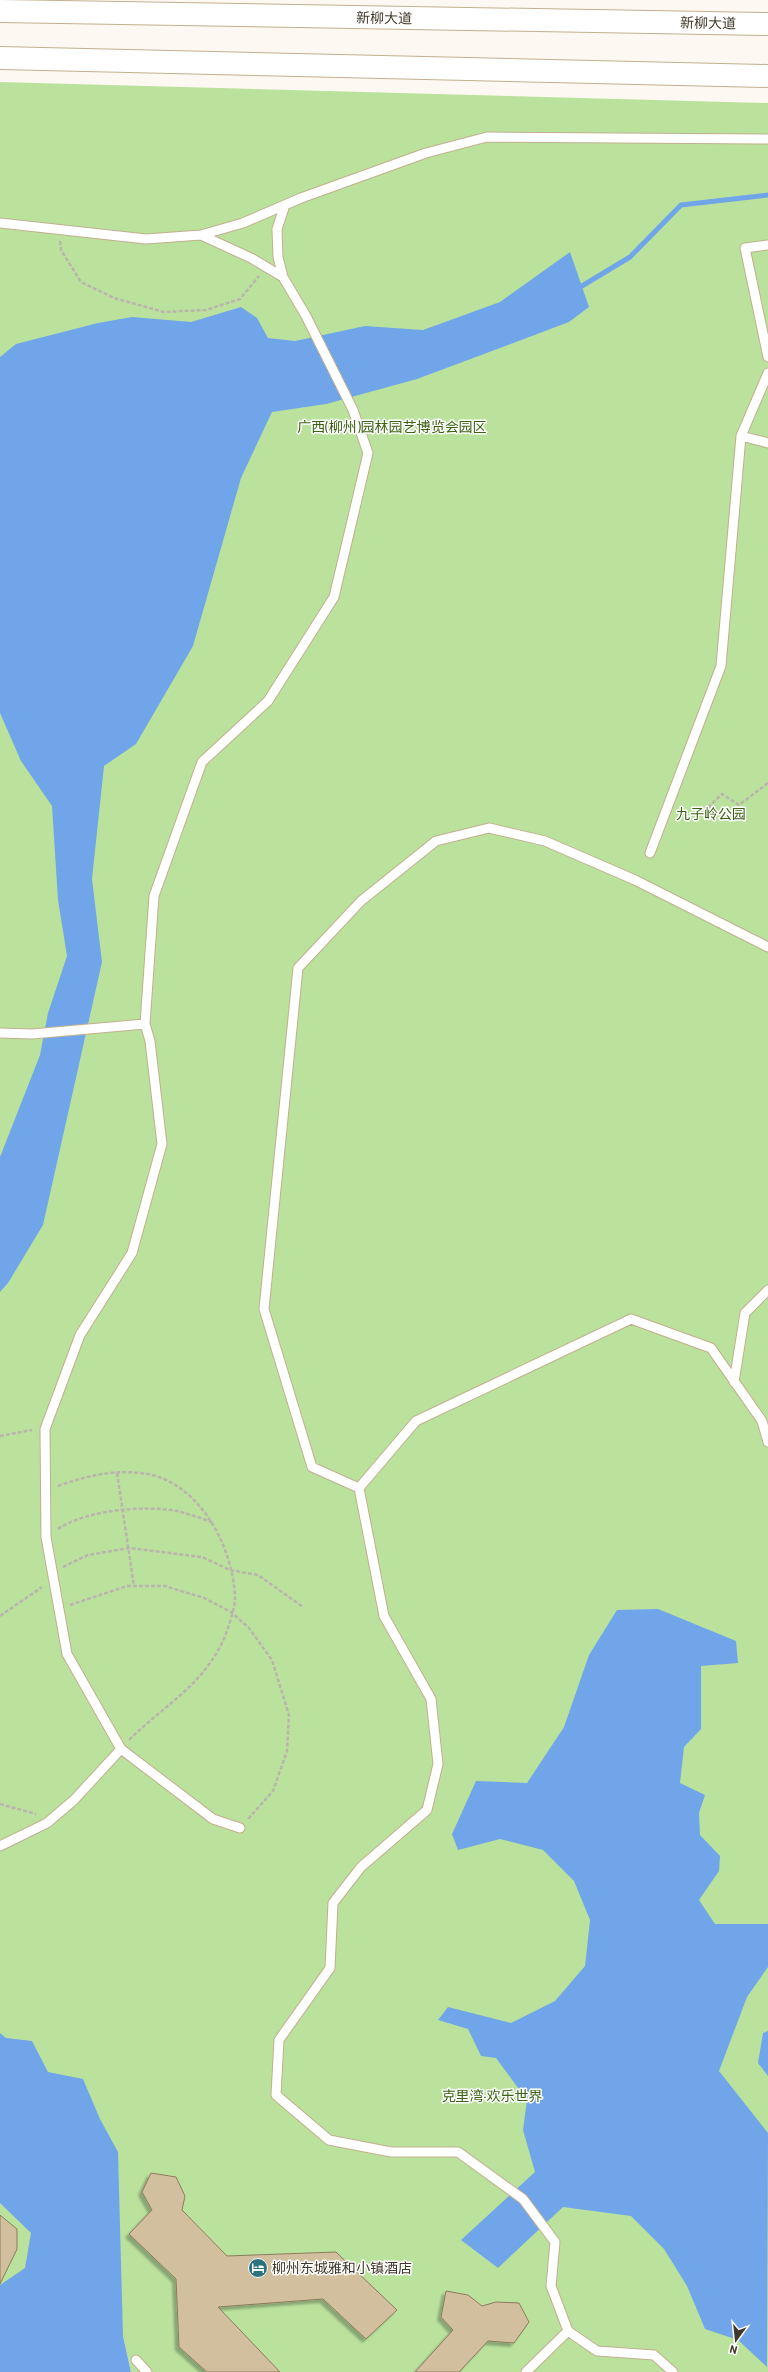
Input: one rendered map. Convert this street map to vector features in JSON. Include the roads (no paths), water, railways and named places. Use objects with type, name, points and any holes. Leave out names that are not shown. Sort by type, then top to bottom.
[{"type":"main road","name":"新柳大道","points":[[0,11],[768,24]]},
{"type":"main road","points":[[0,58],[768,76]]},
{"type":"lane","points":[[0,223],[146,239],[201,235],[243,223],[285,205],[426,153],[487,137],[768,139]]},
{"type":"lane","points":[[240,1828],[213,1819],[120,1749],[67,1654],[52,1578],[46,1537],[44,1490],[45,1429],[80,1335],[132,1253],[162,1144],[150,1041],[145,1024],[154,896],[202,762],[268,701],[334,597],[368,453],[353,410],[306,316],[283,277],[278,257],[277,229],[285,205]]},
{"type":"lane","points":[[201,235],[283,277]]},
{"type":"lane","points":[[768,245],[745,248],[768,356]]},
{"type":"lane","points":[[650,853],[721,666],[741,436],[768,373]]},
{"type":"lane","points":[[741,436],[768,443]]},
{"type":"lane","points":[[359,1488],[312,1467],[264,1309],[298,968],[361,901],[436,841],[489,828],[545,841],[635,880],[768,947]]},
{"type":"lane","points":[[0,1033],[32,1034],[145,1024]]},
{"type":"lane","points":[[734,1382],[745,1313],[768,1290]]},
{"type":"lane","points":[[359,1488],[416,1421],[631,1319],[711,1348],[762,1421],[768,1442]]},
{"type":"lane","points":[[359,1488],[384,1616],[430,1699],[438,1764],[427,1810],[361,1867],[333,1903],[330,1968],[279,2040],[276,2095],[329,2140],[391,2152],[458,2152],[523,2199],[555,2242],[551,2286],[568,2331],[597,2350],[654,2355],[673,2372]]},
{"type":"lane","points":[[0,1846],[47,1823],[74,1800],[120,1749]]},
{"type":"lane","points":[[526,2372],[568,2331]]},
{"type":"lane","points":[[136,2360],[147,2372]]},
{"type":"water","points":[[570,252],[589,307],[569,322],[417,379],[326,404],[272,412],[241,478],[193,646],[136,744],[104,766],[92,879],[102,962],[43,1225],[8,1283],[0,1292],[0,1157],[40,1055],[48,1013],[67,956],[58,900],[52,806],[21,761],[0,713],[0,357],[16,344],[98,323],[132,317],[191,322],[241,307],[257,318],[268,338],[295,341],[365,326],[423,330],[500,302]]},
{"type":"water","points":[[658,1609],[736,1641],[738,1663],[701,1666],[701,1729],[684,1747],[680,1783],[705,1795],[699,1813],[700,1835],[720,1856],[719,1871],[699,1900],[715,1924],[768,1924],[768,1967],[747,1997],[719,2071],[768,2133],[767,2367],[738,2340],[705,2329],[687,2286],[664,2249],[631,2216],[563,2207],[498,2268],[461,2240],[535,2172],[523,2130],[527,2100],[496,2058],[481,2056],[468,2029],[438,2020],[448,2007],[511,2023],[555,2001],[585,1966],[590,1920],[574,1881],[543,1850],[500,1839],[458,1850],[452,1834],[476,1781],[527,1783],[564,1727],[589,1655],[617,1610]]},
{"type":"water","points":[[768,2031],[768,2076],[758,2063],[763,2033]]},
{"type":"water","points":[[0,2033],[6,2038],[32,2041],[48,2072],[83,2079],[100,2119],[118,2152],[123,2336],[131,2372],[0,2372],[0,2285],[25,2268],[31,2233],[0,2203]]},
{"type":"waterway","points":[[577,289],[630,257],[681,205],[768,195]]},
{"type":"place","name":"柳州东城雅和小镇酒店","points":[[258,2268]]},
{"type":"park label","name":"广西(柳州)园林园艺博览会园区","points":[[392,427]]},
{"type":"park label","name":"九子岭公园","points":[[711,814]]},
{"type":"park label","name":"克里湾·欢乐世界","points":[[492,2096]]}]
